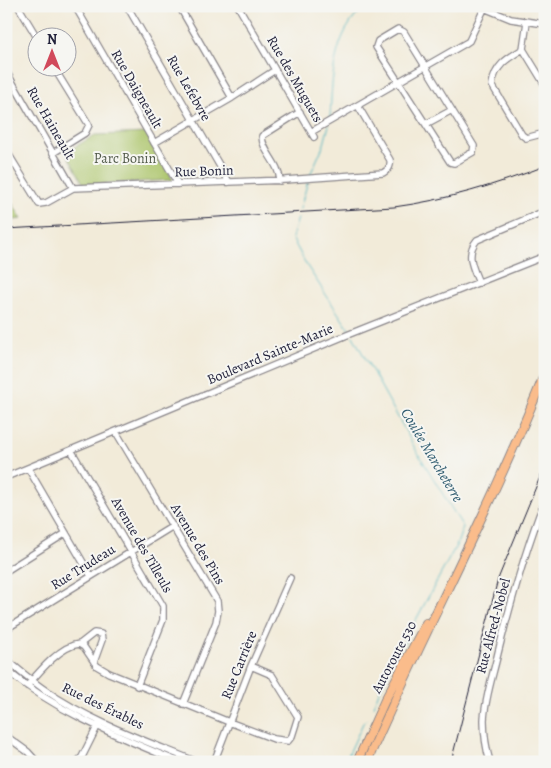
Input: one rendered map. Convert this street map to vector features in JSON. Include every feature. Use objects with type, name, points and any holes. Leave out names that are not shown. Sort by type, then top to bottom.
[{"type":"highway","name":"Autoroute 530","points":[[367,762],[402,682],[504,471],[545,374]]},
{"type":"highway","name":"Autoroute 530","points":[[357,762],[398,674],[458,567]]},
{"type":"street","points":[[18,6],[31,28]]},
{"type":"street","name":"Rue Daigneault","points":[[75,6],[178,184]]},
{"type":"street","name":"Rue Lefebvre","points":[[127,6],[230,182]]},
{"type":"street","points":[[179,6],[232,98]]},
{"type":"street","name":"Rue des Muguets","points":[[238,6],[313,135],[358,106]]},
{"type":"street","points":[[358,106],[469,41],[481,8],[511,19],[545,24]]},
{"type":"street","points":[[527,22],[523,49],[545,85]]},
{"type":"street","points":[[396,30],[402,30],[475,148],[473,152],[454,163],[450,162],[400,82],[376,46],[379,40],[396,30]]},
{"type":"street","points":[[523,49],[503,61],[492,85],[522,135],[526,138],[545,132]]},
{"type":"street","points":[[154,143],[232,98],[275,70]]},
{"type":"street","name":"Rue Haineault","points":[[6,71],[73,188]]},
{"type":"street","points":[[53,153],[86,134],[89,125],[60,78]]},
{"type":"street","name":"Rue Bonin","points":[[6,150],[39,204],[46,203],[73,188],[283,180],[383,172],[388,170],[391,165],[390,160],[358,106]]},
{"type":"street","points":[[426,124],[452,110]]},
{"type":"street","points":[[283,180],[264,144],[262,136],[300,112]]},
{"type":"street","points":[[479,283],[472,264],[471,254],[472,246],[477,240],[545,211]]},
{"type":"street","name":"Boulevard Sainte-Marie","points":[[6,477],[347,335],[545,256]]},
{"type":"street","name":"Avenue des Pins","points":[[116,432],[215,596],[218,606],[216,622],[183,704]]},
{"type":"street","name":"Avenue des Tilleuls","points":[[72,450],[161,602],[164,615],[162,625],[137,686]]},
{"type":"street","points":[[28,468],[91,576]]},
{"type":"street","name":"Rue Alfred-Nobel","points":[[490,762],[484,734],[485,708],[506,618],[545,500]]},
{"type":"street","name":"Rue Trudeau","points":[[6,629],[173,526]]},
{"type":"street","points":[[6,571],[66,533]]},
{"type":"street","name":"Rue Carrière","points":[[214,762],[251,666],[290,578]]},
{"type":"street","points":[[27,686],[55,657],[80,644],[96,632],[102,634],[102,638],[94,662]]},
{"type":"street","points":[[80,644],[97,666],[109,673],[229,722],[274,739],[288,741],[292,736],[298,717],[272,675],[251,666]]},
{"type":"street","name":"Rue des Érables","points":[[6,659],[32,681],[68,705],[119,730],[197,762]]},
{"type":"street","name":"Rue des Érables","points":[[6,670],[50,702],[97,728],[179,762]]},
{"type":"street","points":[[77,762],[82,757],[100,721]]},
{"type":"street","points":[[6,736],[28,752],[37,762]]},
{"type":"green space","name":"Parc Bonin","points":[[147,133],[173,180],[84,185],[66,152],[95,135]]},
{"type":"green space","points":[[6,193],[22,219],[6,221]]},
{"type":"waterway","name":"Coulée Marcheterre","points":[[330,119],[333,73],[340,42],[355,16],[367,6]]},
{"type":"waterway","name":"Coulée Marcheterre","points":[[310,175],[324,144],[329,125]]},
{"type":"waterway","name":"Coulée Marcheterre","points":[[300,209],[308,181]]},
{"type":"waterway","name":"Coulée Marcheterre","points":[[298,218],[292,238],[307,266],[350,331]]},
{"type":"waterway","name":"Coulée Marcheterre","points":[[353,336],[416,450],[463,527],[457,544],[398,653],[374,706]]},
{"type":"waterway","name":"Coulée Marcheterre","points":[[345,762],[364,721],[367,720]]},
{"type":"railway","points":[[6,229],[394,207],[471,191],[545,166]]},
{"type":"railway","points":[[451,762],[498,579],[545,465]]}]
